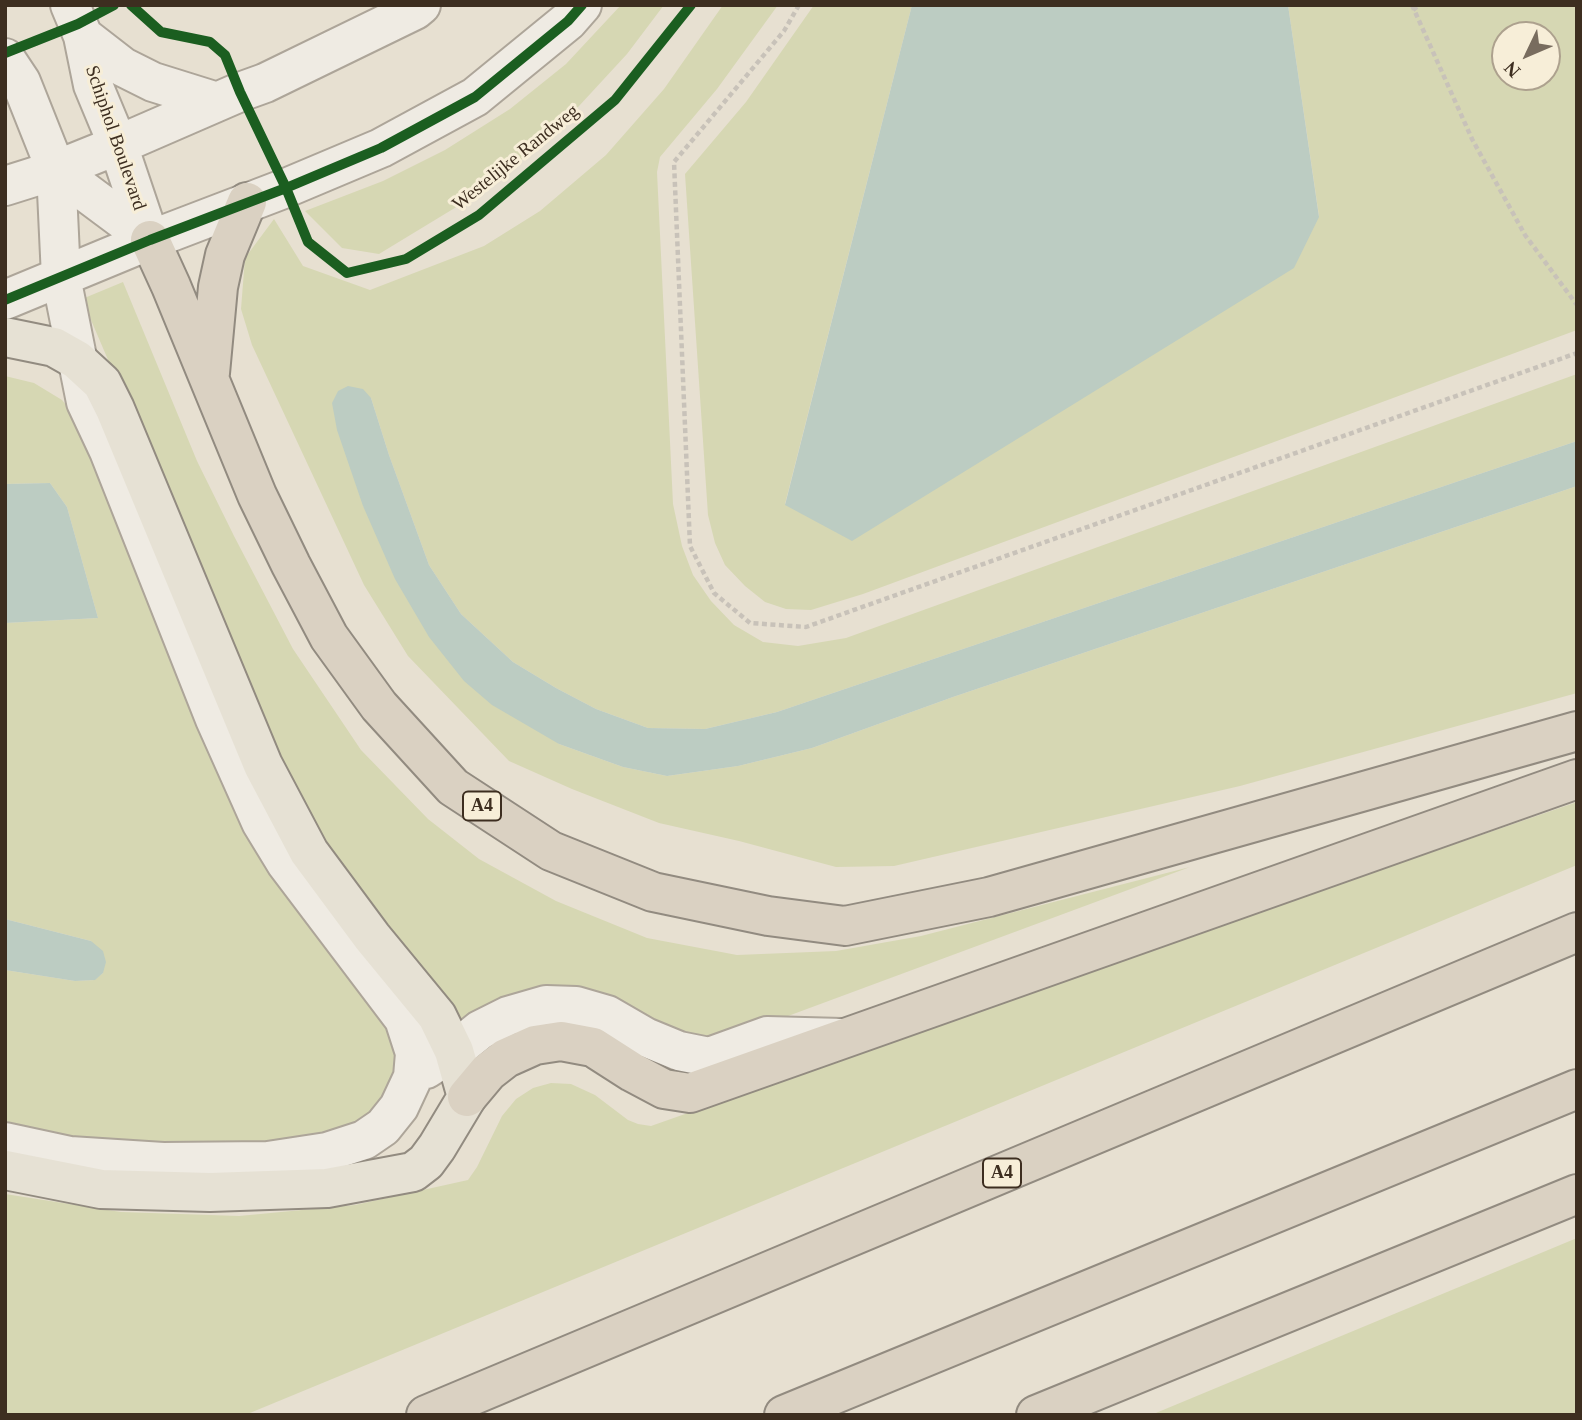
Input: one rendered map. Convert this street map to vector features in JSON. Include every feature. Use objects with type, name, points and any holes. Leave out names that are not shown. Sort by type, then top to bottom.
[{"type":"highway","name":"A4","points":[[210,380],[220,277],[225,255],[247,202]]},
{"type":"highway","name":"A4","points":[[150,240],[257,495],[291,565],[329,637],[379,706],[453,787],[551,851],[653,892],[768,916],[845,926],[989,897],[1577,731]]},
{"type":"highway","points":[[467,1097],[488,1072],[506,1058],[535,1045],[561,1041],[593,1047],[663,1089],[690,1093],[1577,779]]},
{"type":"highway","name":"A4","points":[[426,1415],[1577,932]]},
{"type":"highway","points":[[784,1415],[1577,1089]]},
{"type":"highway","points":[[1036,1415],[1577,1194]]},
{"type":"main road","points":[[5,337],[54,347],[77,360],[102,383],[263,765],[309,852],[372,937],[436,1016],[454,1051],[467,1097],[438,1147],[426,1162],[413,1171],[327,1188],[210,1192],[101,1189],[5,1170]]},
{"type":"street","points":[[5,186],[56,170],[265,83],[421,5]]},
{"type":"street","points":[[5,300],[381,148],[475,97],[568,21],[582,5]]},
{"type":"street","points":[[76,21],[124,67],[153,82],[217,102]]},
{"type":"street","name":"Schiphol Boulevard","points":[[76,21],[93,85],[118,145],[150,240]]},
{"type":"street","points":[[5,58],[21,82],[56,170],[61,277],[86,402],[109,451],[215,719],[261,821],[286,863],[404,1019],[415,1052],[412,1077],[399,1107],[383,1127],[364,1140],[327,1152],[268,1161],[163,1162],[70,1156],[5,1142]]},
{"type":"street","name":"Schiphol Boulevard","points":[[56,170],[150,240]]},
{"type":"street","points":[[412,1077],[454,1051],[480,1030],[508,1016],[546,1005],[576,1006],[607,1015],[645,1037],[679,1051],[709,1057],[767,1036],[842,1038]]},
{"type":"path","points":[[799,5],[784,31],[674,162],[690,547],[713,593],[750,623],[806,628],[1577,353]]},
{"type":"path","points":[[1419,5],[1412,8],[1472,139],[1525,235],[1577,305]]},
{"type":"green space","points":[[621,5],[664,5],[627,54],[555,132],[486,189],[379,254],[342,248],[305,211],[383,181],[445,150],[510,109],[566,64]]},
{"type":"green space","points":[[723,5],[778,5],[717,89],[660,157],[657,172],[673,504],[682,546],[693,575],[711,601],[734,625],[763,642],[798,646],[846,638],[1577,374],[1577,441],[777,712],[705,729],[648,728],[596,709],[513,662],[461,614],[429,565],[371,398],[363,506],[559,744],[623,767],[667,776],[738,766],[812,748],[953,697],[1577,486],[1577,693],[1240,786],[894,866],[836,867],[659,823],[509,761],[408,656],[364,585],[252,345],[241,309],[245,258],[274,219],[303,266],[370,290],[484,246],[540,211],[606,155],[664,89]]},
{"type":"green space","points":[[814,5],[912,5],[785,504],[1319,216],[1288,5],[1577,5],[1577,330],[863,594],[811,610],[786,609],[765,602],[725,565],[715,543],[708,515],[685,174],[746,102]]},
{"type":"green space","points":[[123,282],[197,461],[293,649],[361,750],[428,819],[479,859],[556,901],[647,938],[737,955],[836,951],[921,936],[1190,867],[699,1049],[460,1030],[305,820],[82,299]]},
{"type":"green space","points":[[5,376],[34,383],[62,400],[83,425],[301,902],[404,1053],[375,1115],[302,1144],[140,1152],[5,1127],[5,970],[75,981],[94,980],[103,973],[91,941],[5,919],[5,623],[98,618],[67,507],[50,483],[5,484]]},
{"type":"green space","points":[[1577,802],[1577,865],[245,1415],[5,1415],[5,1194],[121,1212],[239,1216],[355,1205],[468,1180],[502,1116],[516,1099],[533,1088],[551,1083],[571,1084],[595,1095],[628,1120],[651,1126]]},
{"type":"green space","points":[[1577,1238],[1577,1415],[1151,1415]]},
{"type":"shaded area","points":[[912,5],[1288,5],[1319,217],[1294,268],[852,541],[785,505]]},
{"type":"shaded area","points":[[348,386],[363,389],[371,398],[429,565],[461,614],[513,662],[596,709],[648,728],[705,729],[777,712],[1577,441],[1577,486],[953,697],[812,748],[738,766],[667,776],[623,767],[559,744],[492,705],[464,681],[429,637],[395,579],[363,506],[337,430],[332,403],[338,391]]},
{"type":"shaded area","points":[[50,483],[67,507],[98,618],[5,623],[5,484]]},
{"type":"shaded area","points":[[5,919],[91,941],[103,951],[106,962],[103,973],[95,980],[75,981],[5,970]]},
{"type":"cycle path","points":[[5,53],[78,24],[114,5]]},
{"type":"cycle path","name":"Westelijke Randweg","points":[[131,5],[161,32],[210,42],[225,55],[308,242],[347,273],[406,259],[479,215],[615,100],[691,5]]},
{"type":"cycle path","points":[[5,300],[381,148],[475,97],[568,21],[582,5]]}]
